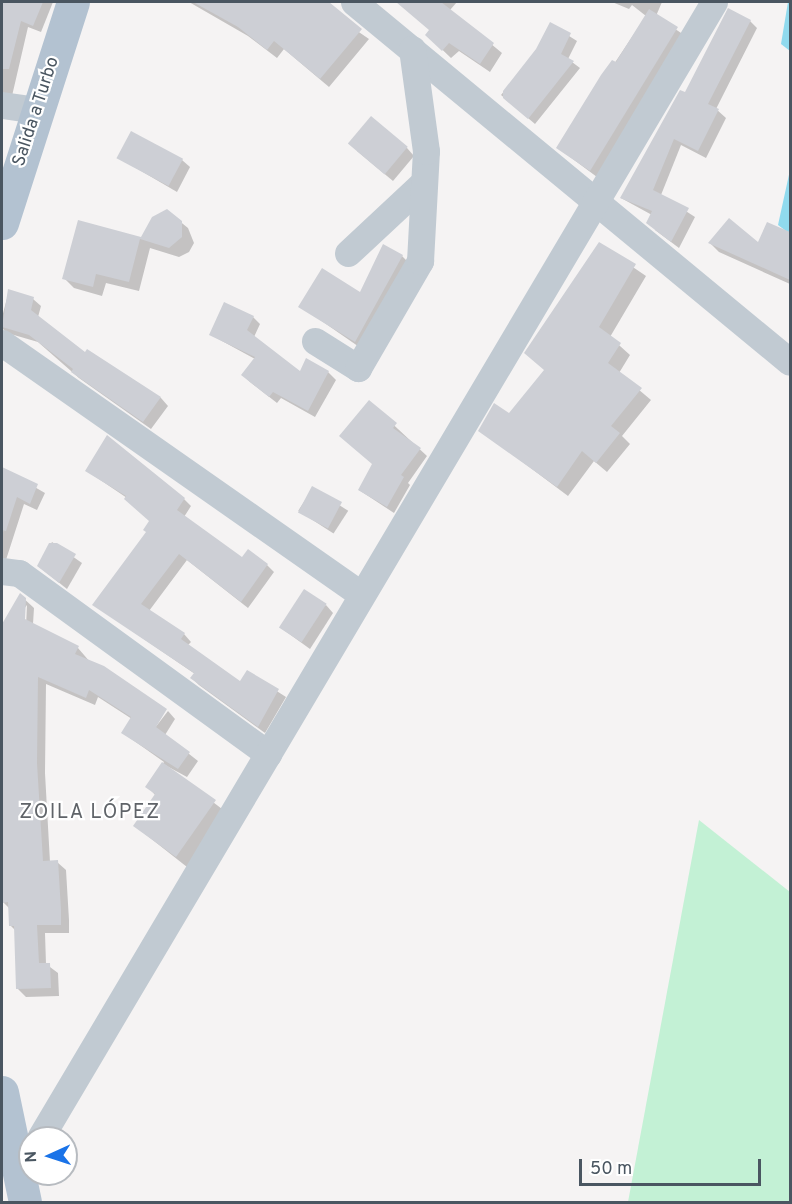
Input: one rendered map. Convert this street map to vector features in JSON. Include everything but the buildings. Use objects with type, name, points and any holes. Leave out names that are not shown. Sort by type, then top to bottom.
[{"type":"main road","name":"Salida a Turbo","points":[[2,223],[73,2]]},
{"type":"main road","points":[[2,1092],[18,1151]]},
{"type":"street","points":[[354,2],[790,362]]},
{"type":"street","points":[[47,1126],[714,2]]},
{"type":"street","points":[[315,341],[358,368],[420,261],[422,184],[426,151],[412,49]]},
{"type":"street","points":[[2,105],[38,110]]},
{"type":"street","points":[[348,253],[422,184]]},
{"type":"street","points":[[2,343],[362,595]]},
{"type":"street","points":[[2,571],[18,573],[268,754]]},
{"type":"green space","points":[[699,820],[790,892],[790,1202],[628,1202]]},
{"type":"water","points":[[788,2],[790,2],[790,51],[781,44]]},
{"type":"water","points":[[790,170],[790,234],[778,225]]},
{"type":"district","name":"ZOILA LÓPEZ","points":[[90,813]]}]
